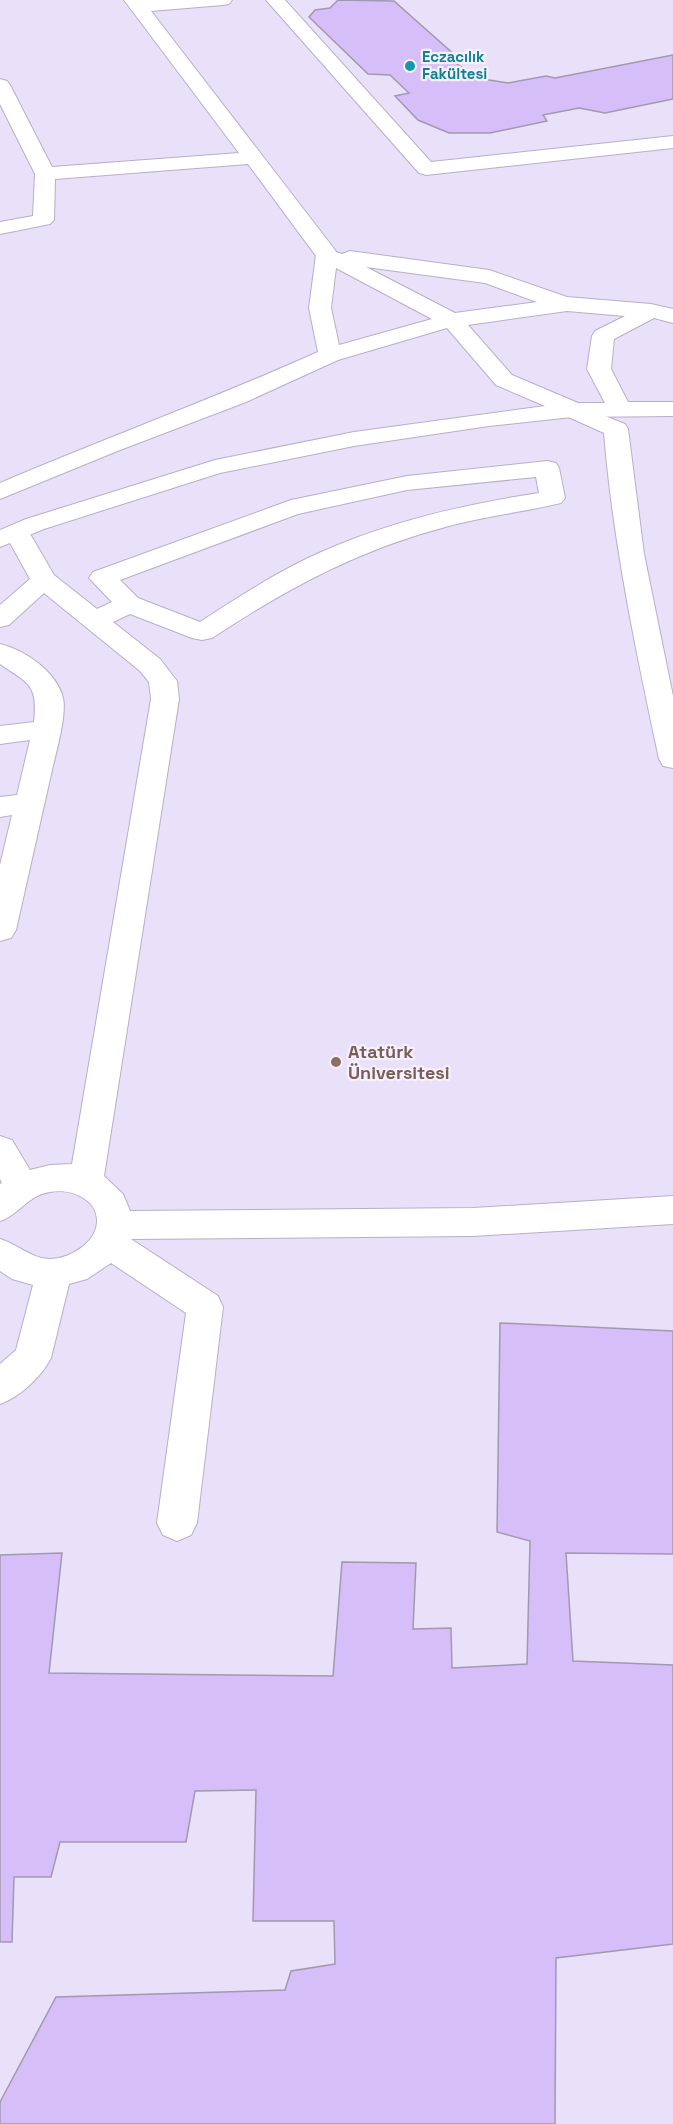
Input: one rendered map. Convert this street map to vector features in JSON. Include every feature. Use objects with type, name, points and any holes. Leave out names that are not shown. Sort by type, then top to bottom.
[{"type":"street","points":[[135,3],[223,0]]},
{"type":"street","points":[[275,0],[426,169],[673,142]]},
{"type":"street","points":[[135,3],[327,255],[452,320],[504,381],[572,410],[618,419],[673,409]]},
{"type":"street","points":[[0,85],[45,174],[43,220],[0,228]]},
{"type":"street","points":[[45,174],[253,158]]},
{"type":"street","points":[[327,255],[489,277],[567,304]]},
{"type":"street","points":[[327,255],[320,308],[330,355]]},
{"type":"street","points":[[0,492],[111,445],[238,397],[330,355],[452,320],[567,304],[662,313]]},
{"type":"street","points":[[662,313],[603,336],[599,369],[618,419],[620,481],[643,624],[673,759]]},
{"type":"street","points":[[86,1181],[165,699],[163,681],[150,666],[44,580],[9,536],[35,524],[214,467],[354,439],[489,419],[572,410]]},
{"type":"street","points":[[95,621],[129,604],[202,632],[296,575],[359,546],[388,535],[500,506],[552,498],[547,468],[407,483],[291,508],[102,578],[129,604]]},
{"type":"street","points":[[0,619],[44,580]]},
{"type":"street","points":[[0,652],[40,678],[50,699],[47,729],[31,803],[5,887],[0,930]]},
{"type":"street","points":[[0,735],[47,729]]},
{"type":"street","points":[[0,807],[31,803]]},
{"type":"street","points":[[0,1149],[7,1198],[43,1179],[65,1177],[86,1181],[102,1192],[112,1207],[112,1234],[96,1258],[77,1269],[54,1274],[31,1272],[12,1264],[0,1253]]},
{"type":"street","points":[[112,1234],[473,1222],[673,1210]]},
{"type":"street","points":[[112,1234],[205,1307],[177,1523]]},
{"type":"street","points":[[0,1388],[32,1358],[54,1274]]},
{"type":"building","name":"Eczacılık Fakültesi","points":[[338,0],[394,1],[457,57],[449,58],[477,78],[508,83],[546,76],[555,78],[673,55],[673,99],[605,113],[579,108],[543,115],[547,121],[490,133],[449,133],[418,120],[395,96],[409,93],[390,75],[368,74],[309,17],[315,10],[330,8]]},
{"type":"building","points":[[500,1323],[673,1331],[673,1554],[566,1553],[573,1661],[673,1665],[673,1944],[556,1958],[555,2124],[0,2124],[0,2102],[56,1997],[285,1990],[291,1971],[335,1964],[334,1921],[253,1921],[256,1790],[195,1791],[186,1842],[60,1842],[51,1877],[14,1877],[12,1942],[0,1942],[0,1555],[62,1553],[49,1673],[333,1676],[342,1562],[416,1563],[413,1629],[451,1628],[452,1668],[527,1664],[530,1541],[497,1532]]},
{"type":"place","name":"Eczacılık Fakültesi","points":[[410,66]]},
{"type":"place","name":"Atatürk Üniversitesi","points":[[336,1062]]}]
